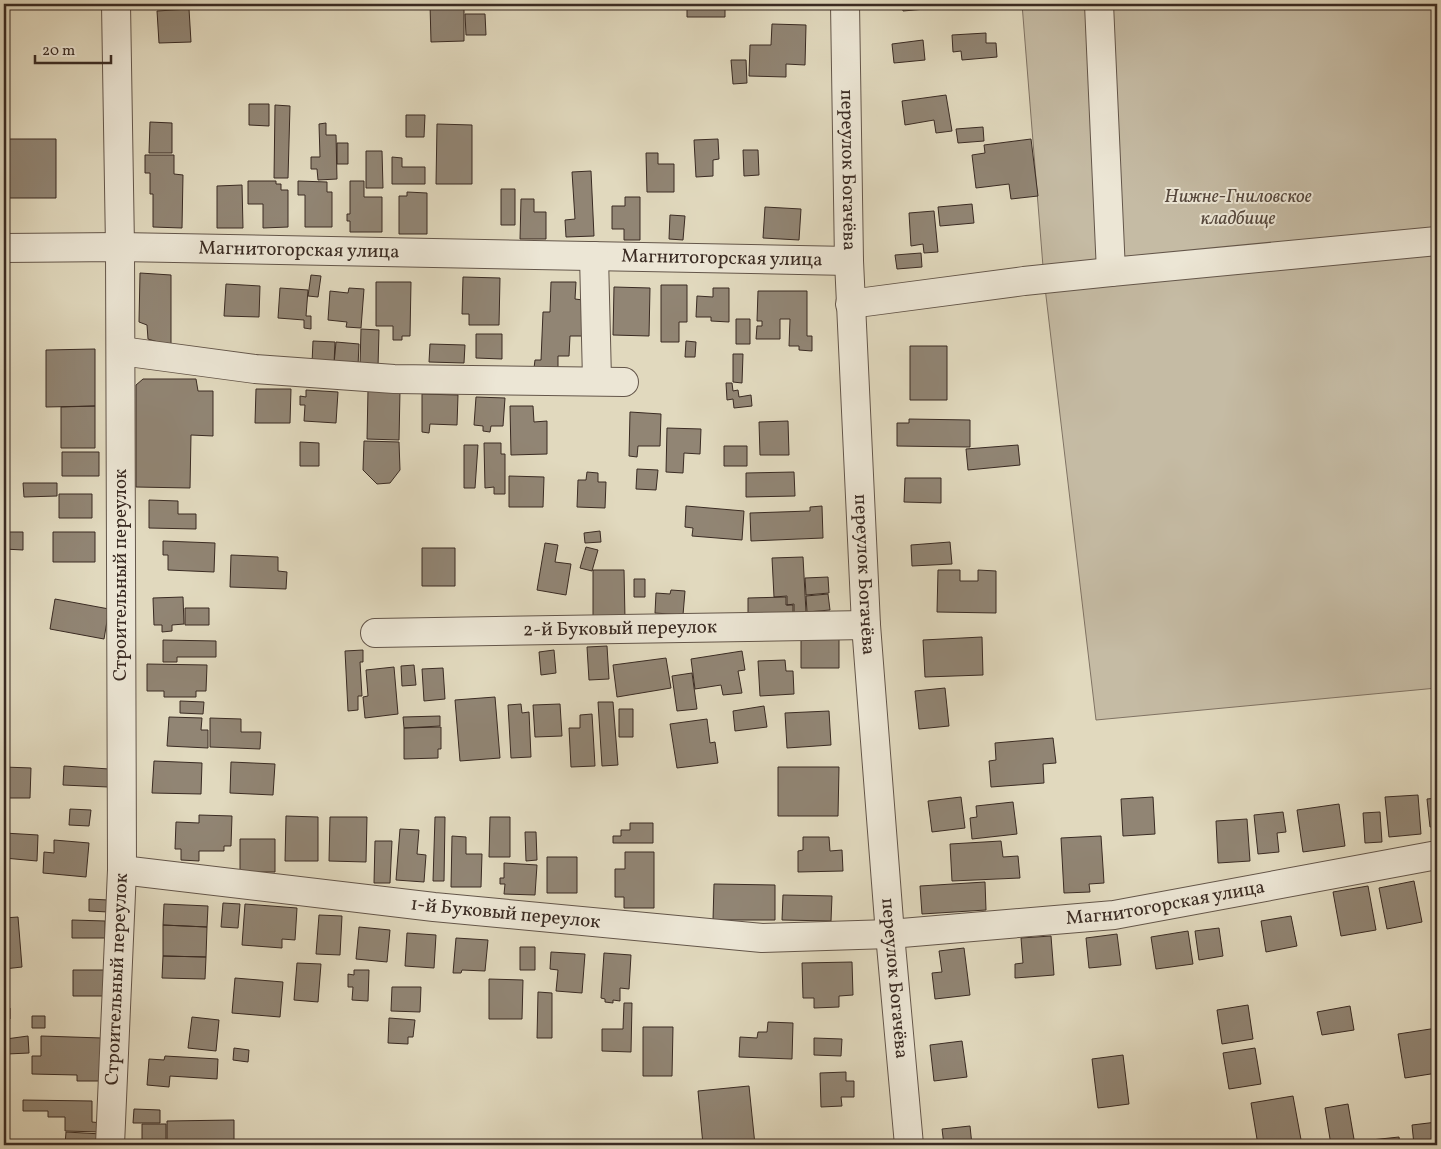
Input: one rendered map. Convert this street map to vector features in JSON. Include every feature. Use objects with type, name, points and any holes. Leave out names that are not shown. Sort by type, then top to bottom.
[{"type":"street","name":"Строительный переулок","points":[[110,1145],[122,870],[121,351],[116,4]]},
{"type":"street","name":"переулок Богачёва","points":[[845,4],[850,304],[866,625],[890,934],[909,1145]]},
{"type":"street","points":[[1099,4],[1111,272]]},
{"type":"street","points":[[850,304],[1024,281],[1437,241]]},
{"type":"street","name":"Магнитогорская улица","points":[[4,248],[120,247],[849,261]]},
{"type":"street","name":"Магнитогорская улица","points":[[594,256],[597,380]]},
{"type":"street","points":[[121,351],[255,369],[394,379],[597,380],[624,382]]},
{"type":"street","name":"2-й Буковый переулок","points":[[375,633],[866,625]]},
{"type":"street","name":"Магнитогорская улица","points":[[890,934],[1114,916],[1437,855]]},
{"type":"street","name":"1-й Буковый переулок","points":[[122,870],[434,906],[762,938],[890,934]]},
{"type":"green space","name":"Нижне-Гниловское кладбище","points":[[1022,4],[1437,4],[1437,688],[1096,720],[1044,279]]},
{"type":"building","points":[[430,4],[464,4],[464,41],[431,42]]},
{"type":"building","points":[[687,4],[725,4],[725,17],[687,17]]},
{"type":"building","points":[[902,4],[937,4],[937,8],[903,11]]},
{"type":"building","points":[[189,9],[191,42],[159,43],[157,11]]},
{"type":"building","points":[[465,14],[485,14],[486,35],[466,35]]},
{"type":"building","points":[[772,24],[806,25],[805,65],[786,64],[786,77],[749,76],[750,45],[771,45]]},
{"type":"building","points":[[986,33],[986,43],[996,43],[997,57],[962,60],[961,51],[953,52],[952,35]]},
{"type":"building","points":[[923,40],[925,60],[894,63],[892,44]]},
{"type":"building","points":[[731,60],[746,60],[747,83],[733,84]]},
{"type":"building","points":[[946,95],[952,131],[936,133],[934,120],[905,125],[902,101]]},
{"type":"building","points":[[249,104],[269,104],[269,126],[249,125]]},
{"type":"building","points":[[275,105],[290,106],[288,178],[274,178]]},
{"type":"building","points":[[406,115],[425,115],[424,137],[406,137]]},
{"type":"building","points":[[150,122],[172,123],[172,153],[149,153]]},
{"type":"building","points":[[326,123],[326,135],[336,135],[337,179],[318,180],[317,169],[311,169],[311,157],[320,157],[319,124]]},
{"type":"building","points":[[437,124],[472,125],[472,184],[436,184]]},
{"type":"building","points":[[983,127],[984,141],[958,143],[956,129]]},
{"type":"building","points":[[4,139],[56,139],[56,198],[4,198]]},
{"type":"building","points":[[718,139],[719,159],[713,160],[713,176],[696,177],[694,140]]},
{"type":"building","points":[[1031,139],[1038,196],[1011,199],[1009,184],[976,188],[972,155],[985,153],[984,145]]},
{"type":"building","points":[[337,143],[348,143],[348,164],[337,164]]},
{"type":"building","points":[[743,150],[758,150],[759,175],[744,176]]},
{"type":"building","points":[[366,151],[382,151],[383,188],[366,188]]},
{"type":"building","points":[[646,153],[658,153],[658,164],[674,164],[674,192],[647,192]]},
{"type":"building","points":[[145,155],[174,155],[174,174],[183,175],[182,228],[153,227],[153,194],[150,194],[150,173],[145,173]]},
{"type":"building","points":[[392,157],[402,158],[402,167],[425,167],[425,184],[392,184]]},
{"type":"building","points":[[591,171],[594,236],[566,237],[565,220],[575,219],[572,172]]},
{"type":"building","points":[[248,181],[276,181],[276,184],[281,184],[281,190],[288,190],[288,227],[263,228],[263,204],[248,204]]},
{"type":"building","points":[[298,181],[327,182],[327,192],[332,192],[332,227],[305,227],[305,195],[298,195]]},
{"type":"building","points":[[350,181],[364,181],[364,197],[382,197],[382,232],[350,232],[350,221],[347,221],[347,214],[350,214]]},
{"type":"building","points":[[242,185],[243,228],[217,228],[217,186]]},
{"type":"building","points":[[501,189],[515,189],[515,225],[501,225]]},
{"type":"building","points":[[407,192],[427,193],[427,234],[399,234],[399,196],[407,196]]},
{"type":"building","points":[[625,197],[640,197],[640,240],[624,240],[624,229],[612,229],[612,206],[625,206]]},
{"type":"building","points":[[521,199],[534,199],[534,212],[546,212],[546,239],[520,239]]},
{"type":"building","points":[[972,204],[974,223],[940,226],[938,207]]},
{"type":"building","points":[[765,207],[801,209],[799,240],[763,238]]},
{"type":"building","points":[[934,211],[938,252],[924,253],[923,244],[911,246],[909,213]]},
{"type":"building","points":[[670,215],[685,216],[683,240],[669,239]]},
{"type":"building","points":[[921,253],[922,267],[897,269],[895,255]]},
{"type":"building","points":[[140,273],[171,275],[171,346],[148,339],[147,325],[139,322]]},
{"type":"building","points":[[311,275],[321,276],[318,297],[308,296]]},
{"type":"building","points":[[463,277],[500,278],[499,325],[469,325],[469,314],[462,314]]},
{"type":"building","points":[[376,282],[411,282],[410,336],[402,336],[402,340],[393,340],[393,326],[376,326]]},
{"type":"building","points":[[551,282],[576,282],[575,299],[583,300],[582,336],[570,336],[569,356],[558,356],[558,369],[534,368],[535,360],[541,360],[543,312],[550,312]]},
{"type":"building","points":[[226,284],[260,286],[259,317],[224,316]]},
{"type":"building","points":[[661,285],[687,285],[687,322],[679,322],[679,342],[661,342]]},
{"type":"building","points":[[614,287],[650,288],[649,336],[613,335]]},
{"type":"building","points":[[280,288],[308,290],[306,316],[311,316],[311,329],[304,328],[304,320],[278,318]]},
{"type":"building","points":[[349,288],[364,289],[361,328],[346,327],[347,322],[328,320],[330,291],[348,293]]},
{"type":"building","points":[[713,288],[729,288],[729,322],[711,321],[711,317],[696,317],[697,296],[713,297]]},
{"type":"building","points":[[758,291],[807,291],[807,336],[812,336],[812,351],[799,350],[799,346],[789,346],[790,319],[780,319],[780,339],[756,339],[757,326],[762,326],[762,321],[757,321]]},
{"type":"building","points":[[736,319],[750,319],[750,344],[736,344]]},
{"type":"building","points":[[361,329],[379,330],[378,367],[360,366]]},
{"type":"building","points":[[476,334],[502,334],[502,359],[476,358]]},
{"type":"building","points":[[313,341],[335,342],[334,364],[312,363]]},
{"type":"building","points":[[686,341],[696,342],[695,357],[685,357]]},
{"type":"building","points":[[336,342],[359,344],[358,366],[334,364]]},
{"type":"building","points":[[430,344],[465,345],[464,363],[429,362]]},
{"type":"building","points":[[910,346],[947,346],[947,400],[910,400]]},
{"type":"building","points":[[95,349],[95,406],[46,407],[46,350]]},
{"type":"building","points":[[733,354],[743,354],[742,383],[733,382]]},
{"type":"building","points":[[143,379],[196,379],[198,391],[213,391],[213,436],[191,435],[190,488],[136,487],[136,385]]},
{"type":"building","points":[[726,383],[732,383],[733,391],[738,390],[739,397],[751,395],[752,406],[734,408],[733,399],[727,400]]},
{"type":"building","points":[[256,389],[291,389],[290,423],[255,423]]},
{"type":"building","points":[[306,390],[338,392],[336,423],[304,421],[305,405],[300,405],[300,396],[306,397]]},
{"type":"building","points":[[368,390],[400,391],[399,440],[367,439]]},
{"type":"building","points":[[422,394],[458,395],[457,425],[430,424],[429,433],[422,432]]},
{"type":"building","points":[[476,397],[505,398],[503,426],[491,426],[490,432],[483,431],[483,426],[474,425]]},
{"type":"building","points":[[95,406],[95,448],[61,448],[61,407]]},
{"type":"building","points":[[510,406],[533,406],[534,422],[547,421],[547,454],[511,455]]},
{"type":"building","points":[[630,412],[661,414],[660,446],[638,446],[637,457],[629,456]]},
{"type":"building","points":[[909,419],[970,420],[970,447],[897,446],[897,423],[909,423]]},
{"type":"building","points":[[788,421],[789,455],[760,455],[759,422]]},
{"type":"building","points":[[667,428],[701,429],[700,454],[684,453],[683,473],[666,472]]},
{"type":"building","points":[[364,441],[399,442],[400,470],[390,483],[377,484],[363,470]]},
{"type":"building","points":[[300,442],[319,443],[319,466],[300,466]]},
{"type":"building","points":[[484,443],[501,443],[501,454],[505,454],[505,494],[494,494],[494,487],[485,488]]},
{"type":"building","points":[[464,445],[478,445],[475,488],[464,488]]},
{"type":"building","points":[[1018,445],[1020,465],[968,470],[966,449]]},
{"type":"building","points":[[724,446],[747,446],[747,466],[724,466]]},
{"type":"building","points":[[62,452],[99,452],[99,476],[62,476]]},
{"type":"building","points":[[637,469],[658,470],[656,490],[636,489]]},
{"type":"building","points":[[587,472],[598,473],[598,482],[606,482],[605,508],[577,507],[578,480],[586,480]]},
{"type":"building","points":[[794,472],[795,496],[746,497],[746,473]]},
{"type":"building","points":[[509,476],[544,477],[543,507],[509,507]]},
{"type":"building","points":[[905,478],[941,478],[941,503],[904,502]]},
{"type":"building","points":[[23,483],[57,483],[57,496],[24,497]]},
{"type":"building","points":[[59,494],[92,494],[92,518],[59,518]]},
{"type":"building","points":[[149,500],[178,501],[178,514],[196,514],[196,529],[149,528]]},
{"type":"building","points":[[686,506],[744,511],[742,540],[692,536],[693,528],[685,527]]},
{"type":"building","points":[[822,506],[823,538],[751,541],[750,513],[810,511],[810,507]]},
{"type":"building","points":[[600,531],[601,542],[585,543],[584,533]]},
{"type":"building","points":[[4,532],[23,532],[23,550],[4,549]]},
{"type":"building","points":[[53,532],[95,532],[95,562],[53,562]]},
{"type":"building","points":[[163,541],[215,543],[214,572],[168,570],[168,555],[163,555]]},
{"type":"building","points":[[950,542],[952,564],[912,566],[911,545]]},
{"type":"building","points":[[545,543],[558,545],[555,562],[571,564],[566,595],[537,590]]},
{"type":"building","points":[[586,547],[598,550],[592,571],[580,568]]},
{"type":"building","points":[[422,548],[455,548],[455,586],[422,586]]},
{"type":"building","points":[[231,555],[278,557],[278,571],[287,572],[286,589],[230,587]]},
{"type":"building","points":[[803,557],[806,612],[794,613],[794,604],[787,605],[787,596],[774,597],[772,558]]},
{"type":"building","points":[[593,570],[624,570],[625,619],[593,619]]},
{"type":"building","points":[[938,570],[960,570],[960,581],[978,581],[978,570],[996,571],[996,613],[937,612]]},
{"type":"building","points":[[828,577],[829,593],[806,595],[805,578]]},
{"type":"building","points":[[634,579],[645,579],[645,597],[634,597]]},
{"type":"building","points":[[671,590],[685,591],[683,615],[655,613],[656,593],[670,594]]},
{"type":"building","points":[[828,594],[830,610],[807,612],[806,596]]},
{"type":"building","points":[[183,597],[184,624],[172,625],[172,631],[162,632],[162,625],[154,625],[153,598]]},
{"type":"building","points":[[786,597],[786,605],[793,605],[793,613],[748,613],[748,598]]},
{"type":"building","points":[[55,599],[109,609],[104,639],[50,629]]},
{"type":"building","points":[[185,608],[209,608],[209,625],[185,625]]},
{"type":"building","points":[[839,637],[839,668],[801,668],[801,638]]},
{"type":"building","points":[[982,637],[983,675],[925,677],[923,640]]},
{"type":"building","points":[[163,640],[216,641],[216,657],[177,657],[177,662],[163,662]]},
{"type":"building","points":[[607,646],[609,679],[589,680],[587,647]]},
{"type":"building","points":[[363,650],[363,662],[360,662],[362,696],[358,696],[358,710],[348,711],[345,651]]},
{"type":"building","points":[[554,650],[556,673],[541,675],[539,652]]},
{"type":"building","points":[[742,651],[745,670],[738,671],[742,693],[723,695],[721,685],[695,689],[691,659]]},
{"type":"building","points":[[666,658],[671,688],[617,697],[613,665]]},
{"type":"building","points":[[785,660],[786,671],[793,671],[794,694],[760,696],[758,661]]},
{"type":"building","points":[[147,664],[207,665],[206,691],[196,691],[196,697],[164,697],[164,691],[147,691]]},
{"type":"building","points":[[414,665],[416,685],[402,686],[401,666]]},
{"type":"building","points":[[394,667],[398,714],[365,718],[363,697],[368,696],[366,670]]},
{"type":"building","points":[[443,668],[445,699],[424,701],[422,669]]},
{"type":"building","points":[[692,673],[697,709],[677,711],[672,676]]},
{"type":"building","points":[[945,688],[949,726],[919,729],[915,691]]},
{"type":"building","points":[[495,697],[500,758],[460,761],[455,700]]},
{"type":"building","points":[[180,701],[204,702],[203,714],[180,713]]},
{"type":"building","points":[[598,702],[613,702],[618,765],[602,766]]},
{"type":"building","points":[[521,704],[522,713],[529,712],[531,757],[511,758],[508,705]]},
{"type":"building","points":[[560,704],[562,736],[535,737],[533,705]]},
{"type":"building","points":[[764,706],[767,727],[735,731],[733,711]]},
{"type":"building","points":[[619,709],[633,709],[633,737],[619,737]]},
{"type":"building","points":[[4,710],[6,710],[5,751],[4,751]]},
{"type":"building","points":[[829,711],[831,745],[787,748],[785,713]]},
{"type":"building","points":[[592,714],[595,766],[571,767],[569,728],[580,728],[580,715]]},
{"type":"building","points":[[440,716],[440,726],[404,728],[403,717]]},
{"type":"building","points":[[169,717],[202,718],[201,730],[208,730],[208,748],[167,746]]},
{"type":"building","points":[[210,718],[241,719],[241,732],[261,732],[260,749],[210,747]]},
{"type":"building","points":[[707,719],[710,743],[715,742],[718,763],[677,768],[670,724]]},
{"type":"building","points":[[441,727],[441,749],[438,749],[438,758],[404,759],[404,728]]},
{"type":"building","points":[[1053,738],[1056,763],[1043,764],[1044,783],[991,787],[989,761],[996,760],[995,743]]},
{"type":"building","points":[[154,761],[202,763],[201,794],[152,793]]},
{"type":"building","points":[[231,762],[275,764],[273,795],[230,793]]},
{"type":"building","points":[[64,766],[109,769],[108,787],[63,785]]},
{"type":"building","points":[[4,767],[31,768],[30,798],[4,798]]},
{"type":"building","points":[[778,767],[839,767],[838,816],[778,816]]},
{"type":"building","points":[[1418,795],[1421,834],[1389,837],[1385,797]]},
{"type":"building","points":[[961,797],[965,828],[932,832],[928,801]]},
{"type":"building","points":[[1153,797],[1155,834],[1123,836],[1121,799]]},
{"type":"building","points":[[1437,798],[1437,827],[1430,827],[1427,799]]},
{"type":"building","points":[[1013,802],[1017,834],[972,839],[970,818],[977,817],[976,806]]},
{"type":"building","points":[[1339,804],[1345,846],[1303,852],[1297,810]]},
{"type":"building","points":[[70,809],[91,810],[89,826],[69,825]]},
{"type":"building","points":[[1283,812],[1286,832],[1277,833],[1279,852],[1258,854],[1254,815]]},
{"type":"building","points":[[1380,812],[1382,842],[1365,843],[1363,813]]},
{"type":"building","points":[[199,815],[232,816],[231,846],[224,846],[224,851],[199,851],[199,861],[181,860],[181,849],[175,849],[176,822],[199,823]]},
{"type":"building","points":[[286,816],[318,817],[318,861],[285,861]]},
{"type":"building","points":[[330,817],[367,817],[366,862],[329,861]]},
{"type":"building","points":[[435,817],[445,817],[444,881],[433,881]]},
{"type":"building","points":[[490,817],[510,817],[510,857],[489,857]]},
{"type":"building","points":[[1247,819],[1250,861],[1218,863],[1216,821]]},
{"type":"building","points":[[630,823],[653,823],[653,843],[613,843],[613,836],[621,836],[621,830],[630,830]]},
{"type":"building","points":[[400,829],[419,830],[417,854],[426,855],[424,882],[396,880]]},
{"type":"building","points":[[525,832],[536,832],[537,860],[526,861]]},
{"type":"building","points":[[4,833],[38,835],[37,861],[4,858]]},
{"type":"building","points":[[452,836],[466,837],[466,854],[482,854],[481,887],[451,887]]},
{"type":"building","points":[[1101,836],[1104,883],[1089,884],[1090,892],[1064,893],[1061,838]]},
{"type":"building","points":[[803,837],[829,837],[830,851],[842,850],[843,871],[798,872],[798,851],[803,850]]},
{"type":"building","points":[[240,839],[275,839],[275,872],[240,872]]},
{"type":"building","points":[[54,840],[89,843],[86,877],[43,873],[44,852],[54,853]]},
{"type":"building","points":[[375,841],[392,841],[390,883],[374,883]]},
{"type":"building","points":[[1001,841],[1003,857],[1018,856],[1020,878],[952,881],[950,844]]},
{"type":"building","points":[[625,852],[654,852],[654,908],[624,908],[624,897],[615,897],[615,869],[625,869]]},
{"type":"building","points":[[547,857],[577,857],[577,893],[547,893]]},
{"type":"building","points":[[504,863],[537,865],[535,895],[504,894],[505,884],[500,884],[500,878],[504,878]]},
{"type":"building","points":[[1414,881],[1422,922],[1387,929],[1379,888]]},
{"type":"building","points":[[985,882],[986,910],[922,914],[920,886]]},
{"type":"building","points":[[714,884],[775,885],[775,920],[713,920]]},
{"type":"building","points":[[1368,886],[1376,930],[1341,936],[1333,892]]},
{"type":"building","points":[[783,895],[832,896],[831,921],[782,920]]},
{"type":"building","points":[[89,899],[108,900],[108,912],[89,911]]},
{"type":"building","points":[[223,903],[240,904],[238,928],[221,927]]},
{"type":"building","points":[[164,904],[208,906],[207,927],[163,925]]},
{"type":"building","points":[[245,904],[297,908],[295,940],[282,939],[282,948],[242,945]]},
{"type":"building","points":[[319,915],[342,916],[340,955],[316,954]]},
{"type":"building","points":[[1291,916],[1297,946],[1266,952],[1261,921]]},
{"type":"building","points":[[18,917],[22,967],[4,969],[4,918]]},
{"type":"building","points":[[72,920],[105,921],[105,938],[72,938]]},
{"type":"building","points":[[163,925],[207,927],[206,957],[163,956]]},
{"type":"building","points":[[359,927],[390,930],[387,962],[356,959]]},
{"type":"building","points":[[1219,928],[1223,956],[1199,960],[1195,931]]},
{"type":"building","points":[[1188,931],[1193,964],[1156,969],[1151,937]]},
{"type":"building","points":[[407,933],[436,935],[434,968],[405,966]]},
{"type":"building","points":[[1117,934],[1121,965],[1089,968],[1086,938]]},
{"type":"building","points":[[1051,936],[1054,975],[1015,978],[1015,964],[1023,963],[1021,938]]},
{"type":"building","points":[[456,938],[488,940],[485,971],[462,970],[461,973],[453,973]]},
{"type":"building","points":[[520,947],[535,947],[535,970],[520,970]]},
{"type":"building","points":[[964,948],[970,995],[935,999],[932,973],[942,972],[939,951]]},
{"type":"building","points":[[551,952],[585,954],[582,993],[556,991],[558,970],[550,969]]},
{"type":"building","points":[[604,953],[631,955],[629,989],[620,988],[620,1001],[613,1000],[613,1003],[605,1002],[605,999],[601,998]]},
{"type":"building","points":[[163,956],[206,957],[205,979],[162,978]]},
{"type":"building","points":[[852,962],[853,995],[839,996],[839,1007],[814,1008],[814,998],[803,998],[802,963]]},
{"type":"building","points":[[297,963],[321,964],[318,1002],[294,1000]]},
{"type":"building","points":[[73,970],[106,970],[106,996],[73,996]]},
{"type":"building","points":[[354,970],[369,970],[368,1001],[352,1000],[353,987],[348,987],[348,974],[354,975]]},
{"type":"building","points":[[235,978],[283,982],[280,1017],[232,1013]]},
{"type":"building","points":[[489,979],[523,980],[522,1019],[489,1019]]},
{"type":"building","points":[[4,987],[7,987],[7,1008],[10,1008],[10,1019],[6,1019],[6,1023],[4,1023]]},
{"type":"building","points":[[392,987],[421,987],[420,1012],[391,1011]]},
{"type":"building","points":[[538,992],[552,993],[552,1038],[537,1038]]},
{"type":"building","points":[[624,1003],[632,1003],[631,1052],[602,1051],[602,1029],[623,1029]]},
{"type":"building","points":[[1248,1005],[1253,1039],[1222,1044],[1217,1010]]},
{"type":"building","points":[[1350,1006],[1354,1030],[1322,1035],[1317,1012]]},
{"type":"building","points":[[32,1016],[45,1016],[45,1028],[32,1028]]},
{"type":"building","points":[[192,1017],[219,1020],[216,1051],[188,1048]]},
{"type":"building","points":[[389,1018],[415,1020],[413,1037],[408,1037],[408,1044],[388,1043]]},
{"type":"building","points":[[768,1022],[793,1023],[792,1059],[739,1057],[740,1037],[757,1038],[758,1032],[767,1032]]},
{"type":"building","points":[[643,1027],[673,1027],[672,1076],[643,1076]]},
{"type":"building","points":[[1437,1028],[1437,1073],[1405,1078],[1398,1034]]},
{"type":"building","points":[[28,1036],[29,1053],[7,1054],[6,1039]]},
{"type":"building","points":[[41,1036],[102,1038],[101,1081],[77,1081],[77,1075],[32,1074],[32,1056],[41,1056]]},
{"type":"building","points":[[814,1038],[842,1039],[841,1056],[814,1055]]},
{"type":"building","points":[[962,1041],[967,1077],[934,1081],[930,1045]]},
{"type":"building","points":[[234,1048],[249,1050],[248,1062],[233,1060]]},
{"type":"building","points":[[1255,1048],[1261,1084],[1229,1089],[1223,1053]]},
{"type":"building","points":[[1123,1055],[1129,1104],[1098,1108],[1092,1059]]},
{"type":"building","points":[[165,1056],[218,1059],[217,1079],[170,1076],[169,1087],[147,1085],[149,1059],[164,1060]]},
{"type":"building","points":[[846,1072],[846,1081],[854,1081],[854,1097],[841,1097],[842,1106],[821,1107],[820,1073]]},
{"type":"building","points":[[749,1086],[755,1145],[703,1145],[698,1091]]},
{"type":"building","points":[[1293,1096],[1302,1145],[1258,1145],[1251,1103]]},
{"type":"building","points":[[23,1100],[92,1101],[92,1122],[102,1123],[101,1132],[65,1131],[65,1117],[48,1117],[48,1111],[23,1111]]},
{"type":"building","points":[[1348,1104],[1355,1145],[1331,1145],[1325,1108]]},
{"type":"building","points":[[134,1109],[160,1110],[160,1123],[133,1123]]},
{"type":"building","points":[[234,1120],[234,1145],[167,1145],[167,1121]]},
{"type":"building","points":[[1437,1122],[1437,1145],[1414,1145],[1412,1125]]},
{"type":"building","points":[[142,1124],[166,1124],[166,1145],[142,1145]]},
{"type":"building","points":[[970,1126],[972,1145],[944,1145],[942,1129]]},
{"type":"building","points":[[66,1132],[102,1134],[101,1145],[65,1145]]},
{"type":"building","points":[[1399,1137],[1400,1145],[1372,1145],[1371,1140]]}]
